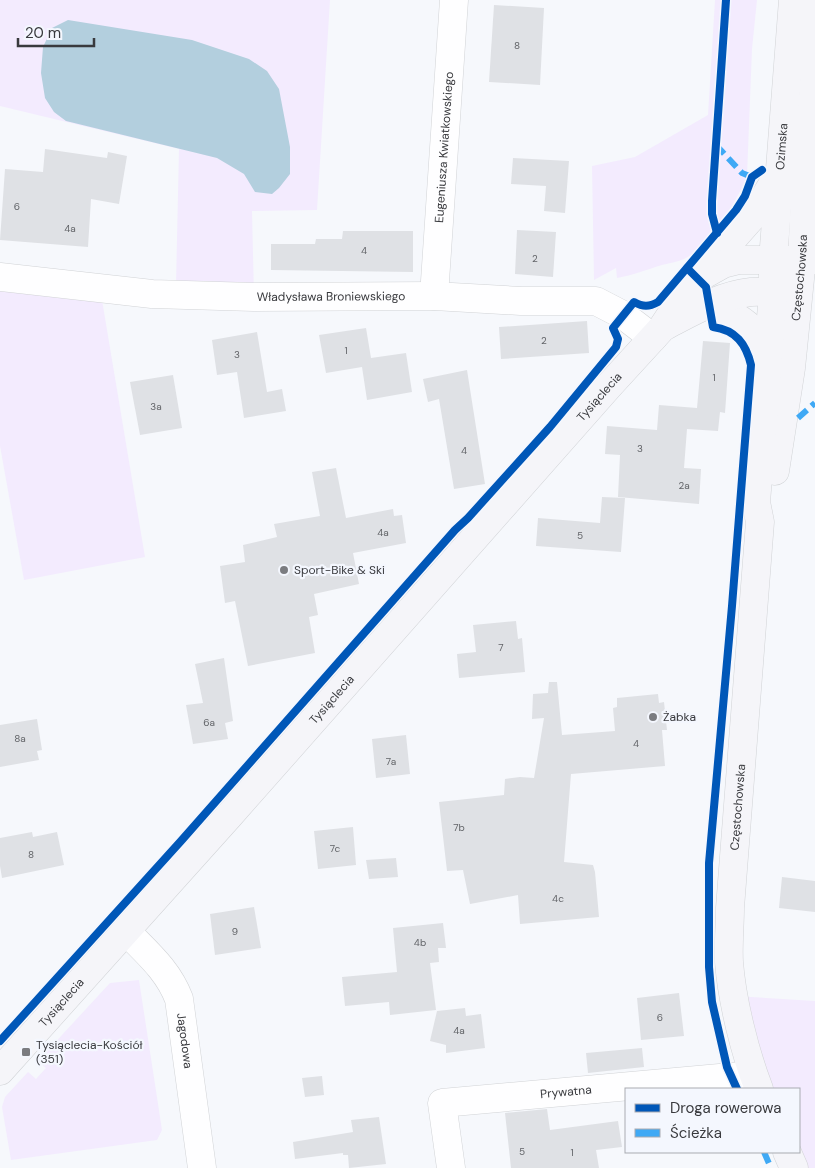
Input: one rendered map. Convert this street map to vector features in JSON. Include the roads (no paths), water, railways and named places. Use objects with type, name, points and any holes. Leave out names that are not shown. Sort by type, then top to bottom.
[{"type":"street","name":"Eugeniusza Kwiatkowskiego","points":[[434,296],[454,0]]},
{"type":"street","name":"Ozimska","points":[[772,293],[773,260],[793,172],[793,0]]},
{"type":"street","name":"Częstochowska","points":[[756,1082],[741,1030],[729,962],[734,849],[760,522],[756,502],[779,366],[807,295],[809,259],[793,172],[814,85],[815,0]]},
{"type":"street","points":[[698,278],[793,172],[815,214]]},
{"type":"street","name":"Tysiąclecia","points":[[0,1071],[657,333],[698,278],[722,264],[739,260],[809,259]]},
{"type":"street","name":"Władysława Broniewskiego","points":[[0,277],[152,294],[263,297],[434,296],[521,301],[596,301],[657,333]]},
{"type":"street","name":"Tysiąclecia","points":[[657,333],[695,310],[726,297],[751,292],[807,295]]},
{"type":"street","name":"Częstochowska","points":[[772,293],[779,366]]},
{"type":"street","points":[[710,304],[726,311],[752,330],[779,366],[804,357],[815,342]]},
{"type":"street","name":"Jagodowa","points":[[126,931],[165,971],[179,999],[202,1168]]},
{"type":"street","name":"Prywatna","points":[[666,1088],[756,1082]]},
{"type":"street","name":"Prywatna","points":[[451,1168],[442,1103],[625,1091]]},
{"type":"street","points":[[787,1153],[794,1168]]},
{"type":"water","points":[[68,20],[192,40],[249,59],[267,71],[279,89],[290,147],[290,174],[272,194],[255,192],[244,174],[217,158],[66,121],[54,112],[45,98],[41,73],[43,47],[52,28]]},
{"type":"place","name":"Sport-Bike & Ski","points":[[284,570]]},
{"type":"place","name":"Żabka","points":[[653,717]]},
{"type":"place","name":"Tysiąclecia-Kościół (351)","points":[[26,1052]]}]
